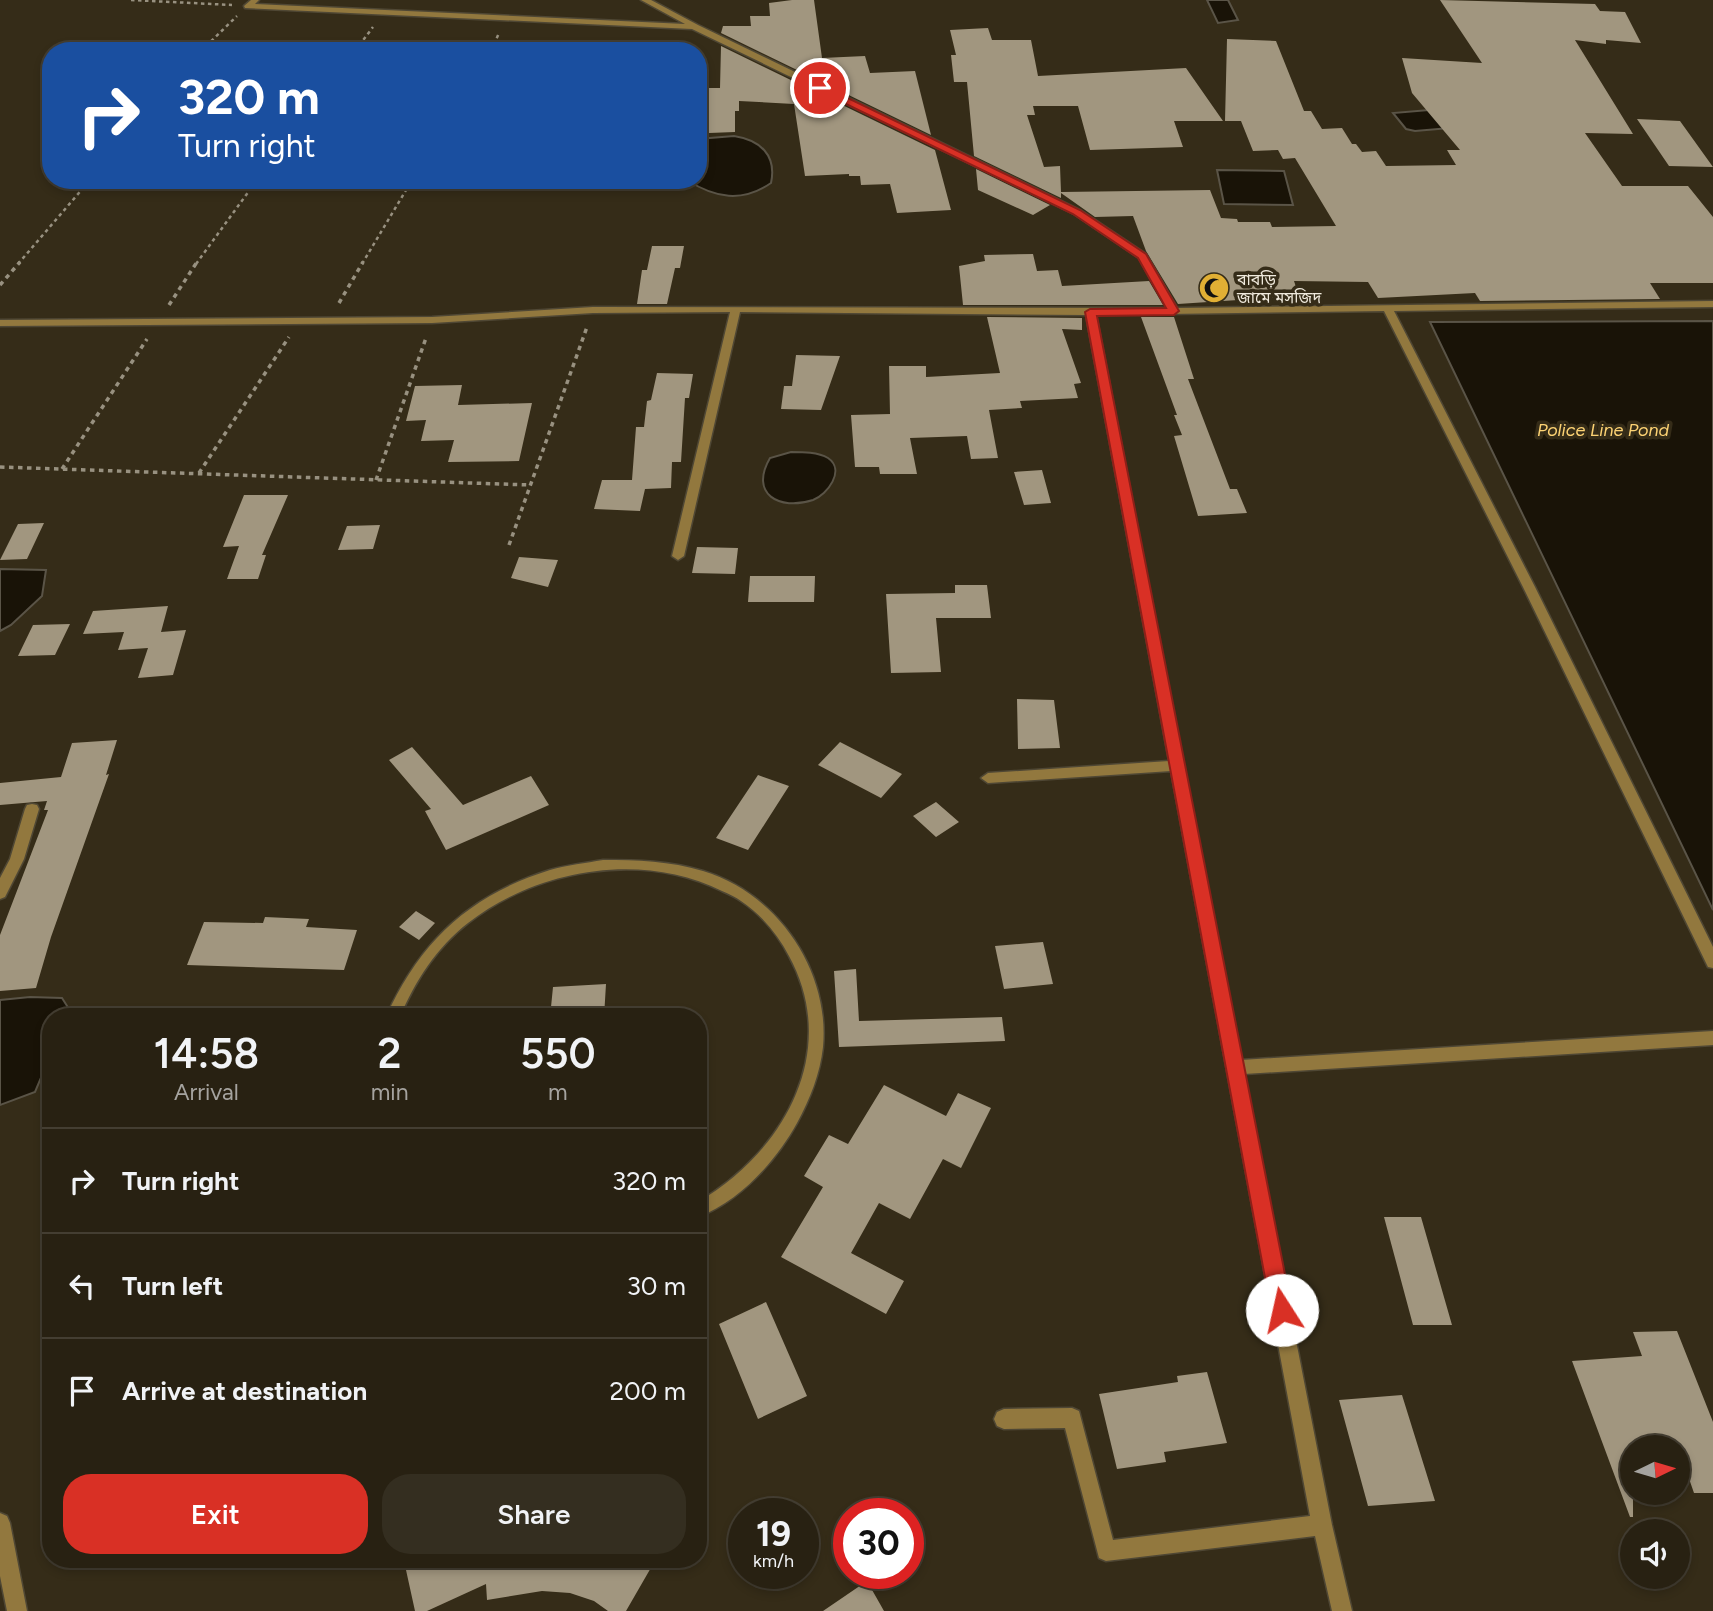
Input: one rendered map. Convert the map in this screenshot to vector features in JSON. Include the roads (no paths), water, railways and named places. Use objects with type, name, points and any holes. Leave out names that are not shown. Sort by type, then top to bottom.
[{"type":"street","points":[[645,0],[695,27],[1077,212],[1143,256],[1174,311]]},
{"type":"street","points":[[251,3],[695,27]]},
{"type":"street","points":[[0,323],[432,320],[593,310],[1090,312],[1713,304]]},
{"type":"street","points":[[678,556],[736,309]]},
{"type":"street","points":[[1388,309],[1529,587],[1713,962]]},
{"type":"street","points":[[1090,312],[1322,1525],[1342,1611]]},
{"type":"street","points":[[988,778],[1177,766]]},
{"type":"street","points":[[0,893],[17,859],[32,808]]},
{"type":"street","points":[[1236,1068],[1713,1038]]},
{"type":"street","points":[[1004,1419],[1072,1418],[1106,1551],[1322,1525]]},
{"type":"street","points":[[0,1523],[18,1611]]},
{"type":"lane","points":[[397,1008],[420,964],[456,926],[490,901],[548,875],[609,863],[670,867],[708,879],[750,901],[780,930],[802,965],[812,991],[816,1049],[810,1079],[798,1109],[782,1137],[741,1180],[707,1204]]},
{"type":"water","points":[[1207,0],[1228,0],[1238,20],[1218,23]]},
{"type":"water","points":[[1441,109],[1462,127],[1415,131],[1406,129],[1393,113]]},
{"type":"water","points":[[734,136],[759,145],[769,157],[771,183],[750,194],[739,196],[718,194],[704,189],[707,189],[707,138]]},
{"type":"water","points":[[1217,170],[1284,171],[1293,205],[1224,204]]},
{"type":"water","name":"Police Line Pond","points":[[1713,321],[1713,910],[1430,322]]},
{"type":"water","points":[[791,452],[820,455],[833,463],[835,475],[829,488],[813,500],[801,503],[779,501],[765,490],[764,471],[770,458]]},
{"type":"water","points":[[0,569],[46,570],[42,596],[11,625],[0,631]]},
{"type":"water","points":[[62,998],[68,1008],[42,1008],[42,1075],[35,1092],[0,1105],[0,1000]]},
{"type":"place","name":"বাবড়ি জামে মসজিদ","points":[[1214,288]]}]
